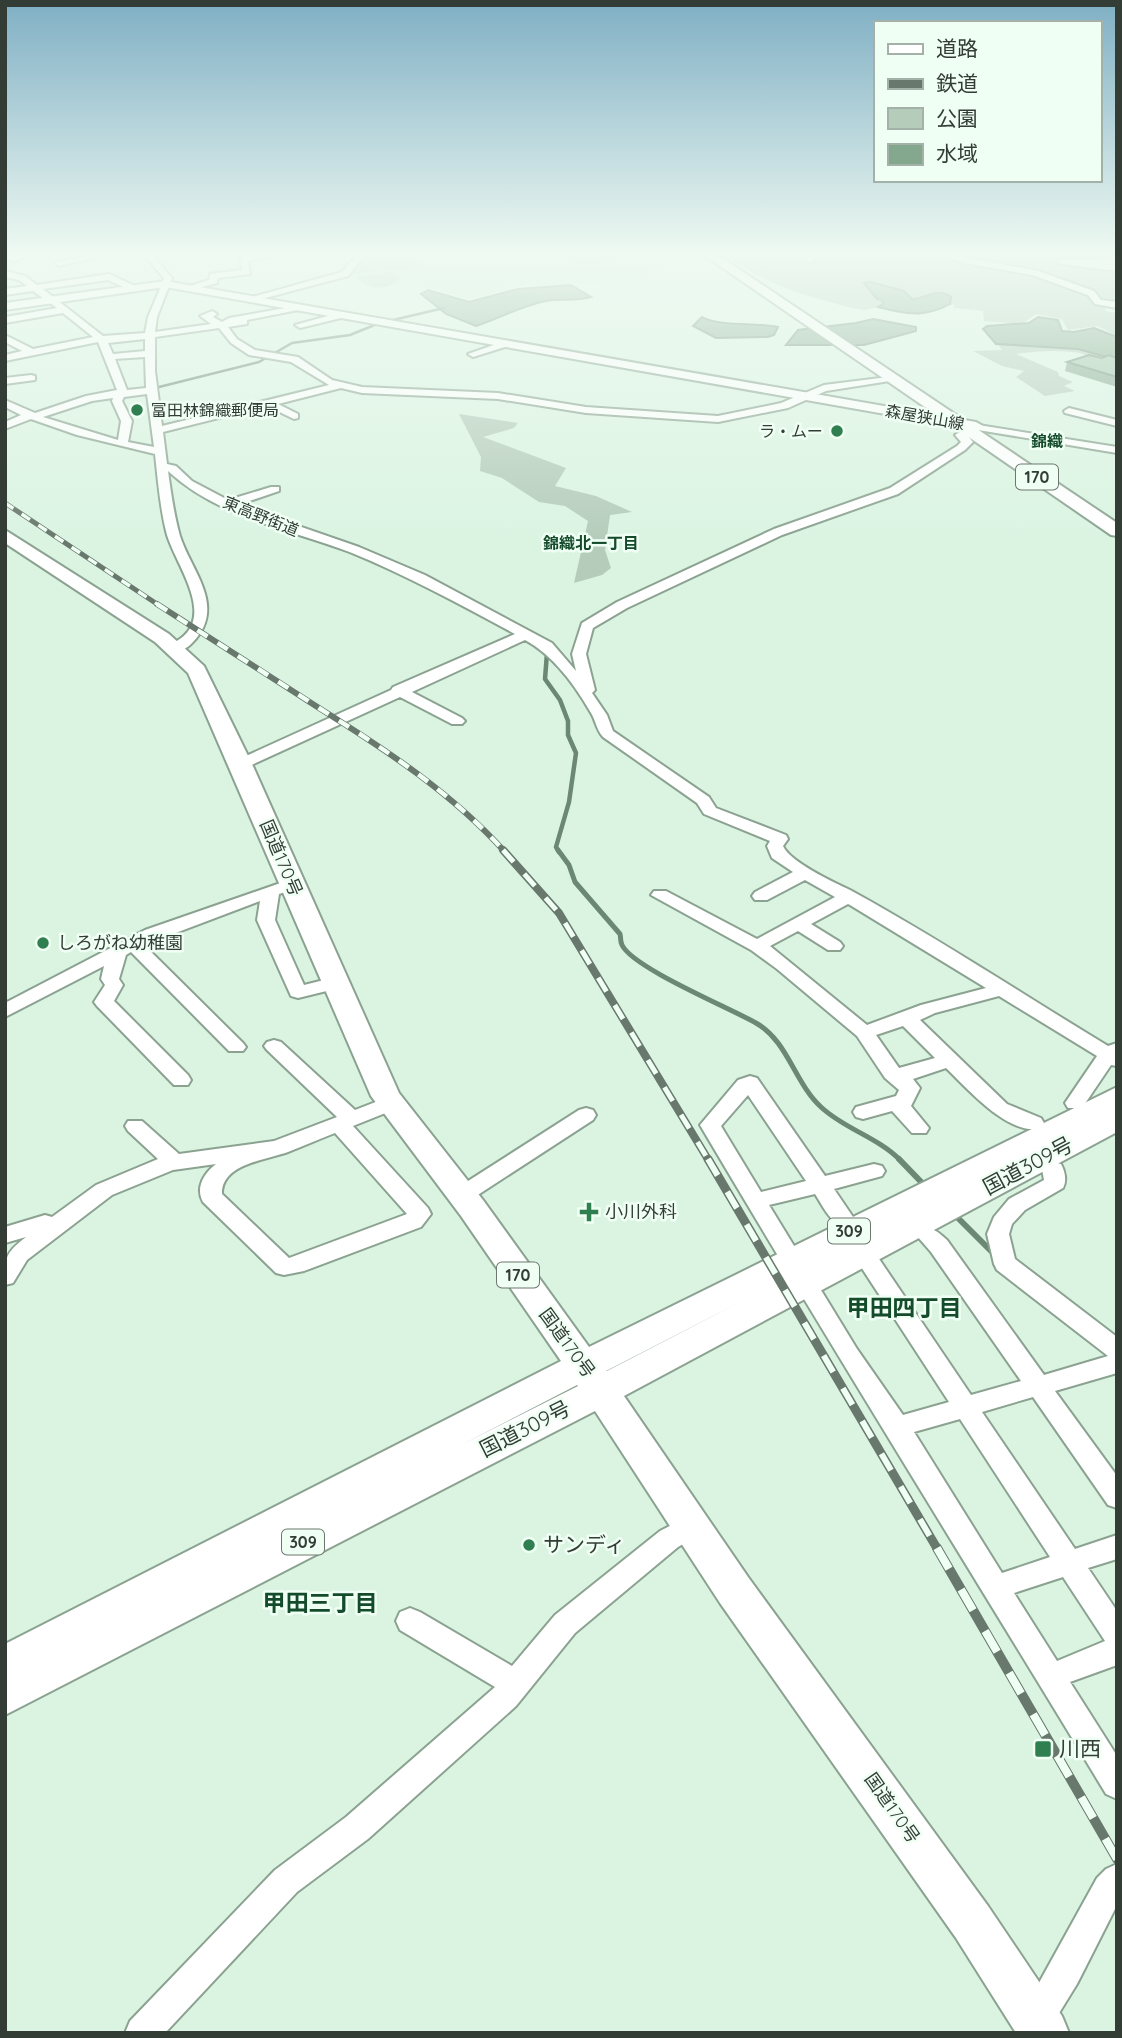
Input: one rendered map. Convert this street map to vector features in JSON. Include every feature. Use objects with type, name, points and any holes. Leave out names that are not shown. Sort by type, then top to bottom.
[{"type":"highway","name":"170","points":[[856,350],[892,378],[1117,521]]},
{"type":"highway","name":"170","points":[[857,350],[1117,531]]},
{"type":"highway","name":"国道170号","points":[[5,535],[174,648],[197,670],[241,764],[282,887],[336,983],[391,1103],[462,1195],[591,1378],[1038,2027]]},
{"type":"highway","name":"309","points":[[794,1263],[842,1217],[1075,1102],[1114,1061]]},
{"type":"highway","name":"国道309号","points":[[5,1695],[591,1378],[794,1263],[1117,1097]]},
{"type":"highway","name":"国道309号","points":[[5,1665],[591,1378],[721,1296],[794,1263],[863,1253],[1117,1119]]},
{"type":"highway","name":"309","points":[[863,1253],[913,1243],[1117,1136]]},
{"type":"main road","name":"森屋狭山線","points":[[544,350],[967,426]]},
{"type":"street","points":[[5,358],[34,350]]},
{"type":"street","points":[[106,350],[122,390],[117,401],[127,416],[123,442]]},
{"type":"street","points":[[248,350],[294,359],[322,379],[338,386],[362,390],[498,396],[586,410],[705,419],[768,411],[790,405],[835,385],[892,378]]},
{"type":"street","points":[[473,354],[487,350]]},
{"type":"street","points":[[496,356],[516,350]]},
{"type":"street","points":[[110,357],[150,353],[151,390],[174,538],[196,585],[201,605],[201,617],[188,642],[174,648]]},
{"type":"street","points":[[7,376],[31,377]]},
{"type":"street","points":[[157,430],[338,386]]},
{"type":"street","points":[[5,426],[83,399],[151,390]]},
{"type":"street","points":[[266,402],[294,416]]},
{"type":"street","points":[[5,403],[33,415],[160,452]]},
{"type":"street","points":[[1069,411],[1117,423]]},
{"type":"street","points":[[1114,1061],[805,873],[778,854],[775,846],[780,839],[710,811],[703,800],[608,734],[603,729],[600,715],[588,698],[579,654],[587,626],[622,605],[778,532],[904,486],[961,448],[967,442],[961,433],[967,426],[1117,450]]},
{"type":"street","name":"東高野街道","points":[[162,466],[172,468],[188,484],[268,522],[376,558],[420,578],[555,654],[588,698]]},
{"type":"street","points":[[228,504],[275,489]]},
{"type":"street","points":[[241,764],[524,635]]},
{"type":"street","points":[[398,691],[457,721]]},
{"type":"street","points":[[761,896],[805,873]]},
{"type":"street","points":[[5,1012],[163,929],[282,887]]},
{"type":"street","points":[[660,895],[757,946],[864,1032],[892,1073],[910,1088],[904,1101],[863,1112]]},
{"type":"street","points":[[757,946],[848,897]]},
{"type":"street","points":[[798,924],[834,946]]},
{"type":"street","points":[[125,948],[236,1047]]},
{"type":"street","points":[[125,948],[110,979],[114,985],[104,1002],[181,1080]]},
{"type":"street","points":[[864,1032],[929,1009],[1001,990]]},
{"type":"street","points":[[907,1019],[1000,1109],[1034,1123]]},
{"type":"street","points":[[261,1150],[229,1165],[216,1175],[209,1186],[211,1197],[284,1266],[296,1265],[413,1221],[421,1214],[345,1121],[274,1046]]},
{"type":"street","points":[[899,1077],[950,1060]]},
{"type":"street","points":[[842,1217],[750,1083],[745,1085],[710,1125],[849,1356],[897,1427],[1117,1784]]},
{"type":"street","points":[[5,1277],[19,1254],[104,1190],[174,1162],[277,1148],[391,1103]]},
{"type":"street","points":[[897,1103],[919,1128]]},
{"type":"street","points":[[462,1195],[586,1115]]},
{"type":"street","points":[[135,1126],[174,1162]]},
{"type":"street","points":[[1053,1169],[1055,1183],[1005,1214],[997,1227],[996,1247],[1005,1264],[1117,1350]]},
{"type":"street","points":[[754,1201],[874,1171]]},
{"type":"street","points":[[5,1236],[45,1223],[55,1227]]},
{"type":"street","points":[[928,1236],[939,1246],[1117,1497]]},
{"type":"street","points":[[863,1253],[1117,1635]]},
{"type":"street","points":[[897,1427],[1117,1363]]},
{"type":"street","points":[[142,2033],[286,1881],[357,1828],[506,1696],[565,1624],[670,1539],[691,1526]]},
{"type":"street","points":[[996,1587],[1117,1547]]},
{"type":"street","points":[[410,1620],[516,1684]]},
{"type":"street","points":[[1051,1676],[1114,1653],[1117,1647]]},
{"type":"street","points":[[1038,2027],[1108,1889],[1117,1880]]},
{"type":"green space","points":[[1081,350],[1099,353],[1101,358],[1059,351],[1016,354],[1058,372],[1059,376],[1073,382],[1064,386],[1075,391],[1045,396],[1016,377],[1024,371],[1002,366],[973,351]]},
{"type":"green space","points":[[459,414],[518,423],[514,428],[483,437],[566,468],[555,486],[596,496],[632,512],[610,515],[605,550],[611,568],[602,575],[574,583],[588,521],[565,506],[539,502],[502,478],[480,471],[481,457]]},
{"type":"water","points":[[1082,350],[1117,350],[1117,360]]},
{"type":"building","points":[[1089,355],[1102,358],[1109,355],[1117,358],[1117,377],[1067,362]]},
{"type":"waterway","points":[[151,389],[259,362],[280,350]]},
{"type":"waterway","points":[[547,653],[545,679],[560,700],[568,721],[568,735],[576,753],[569,802],[556,847],[559,852]]},
{"type":"waterway","points":[[558,850],[569,865],[575,882],[620,934],[622,945],[630,954],[662,976],[743,1016],[767,1031],[784,1051],[804,1086],[821,1107],[901,1161]]},
{"type":"waterway","points":[[901,1161],[927,1188]]},
{"type":"waterway","points":[[954,1214],[992,1252]]},
{"type":"railway","points":[[5,503],[160,606]]},
{"type":"railway","points":[[157,604],[393,756],[441,792],[505,852]]},
{"type":"railway","points":[[503,850],[559,913],[709,1161]]},
{"type":"railway","points":[[708,1159],[938,1550]]},
{"type":"railway","points":[[937,1548],[1117,1859]]},
{"type":"place","name":"富田林錦織郵便局","points":[[137,410]]},
{"type":"place","name":"ラ・ムー","points":[[837,431]]},
{"type":"place","name":"しろがね幼稚園","points":[[43,943]]},
{"type":"place","name":"小川外科","points":[[589,1212]]},
{"type":"place","name":"サンディ","points":[[529,1545]]},
{"type":"place","name":"川西","points":[[1043,1749]]},
{"type":"district","name":"錦織","points":[[1047,441]]},
{"type":"district","name":"錦織北一丁目","points":[[591,543]]},
{"type":"district","name":"甲田四丁目","points":[[904,1308]]},
{"type":"district","name":"甲田三丁目","points":[[320,1603]]}]
